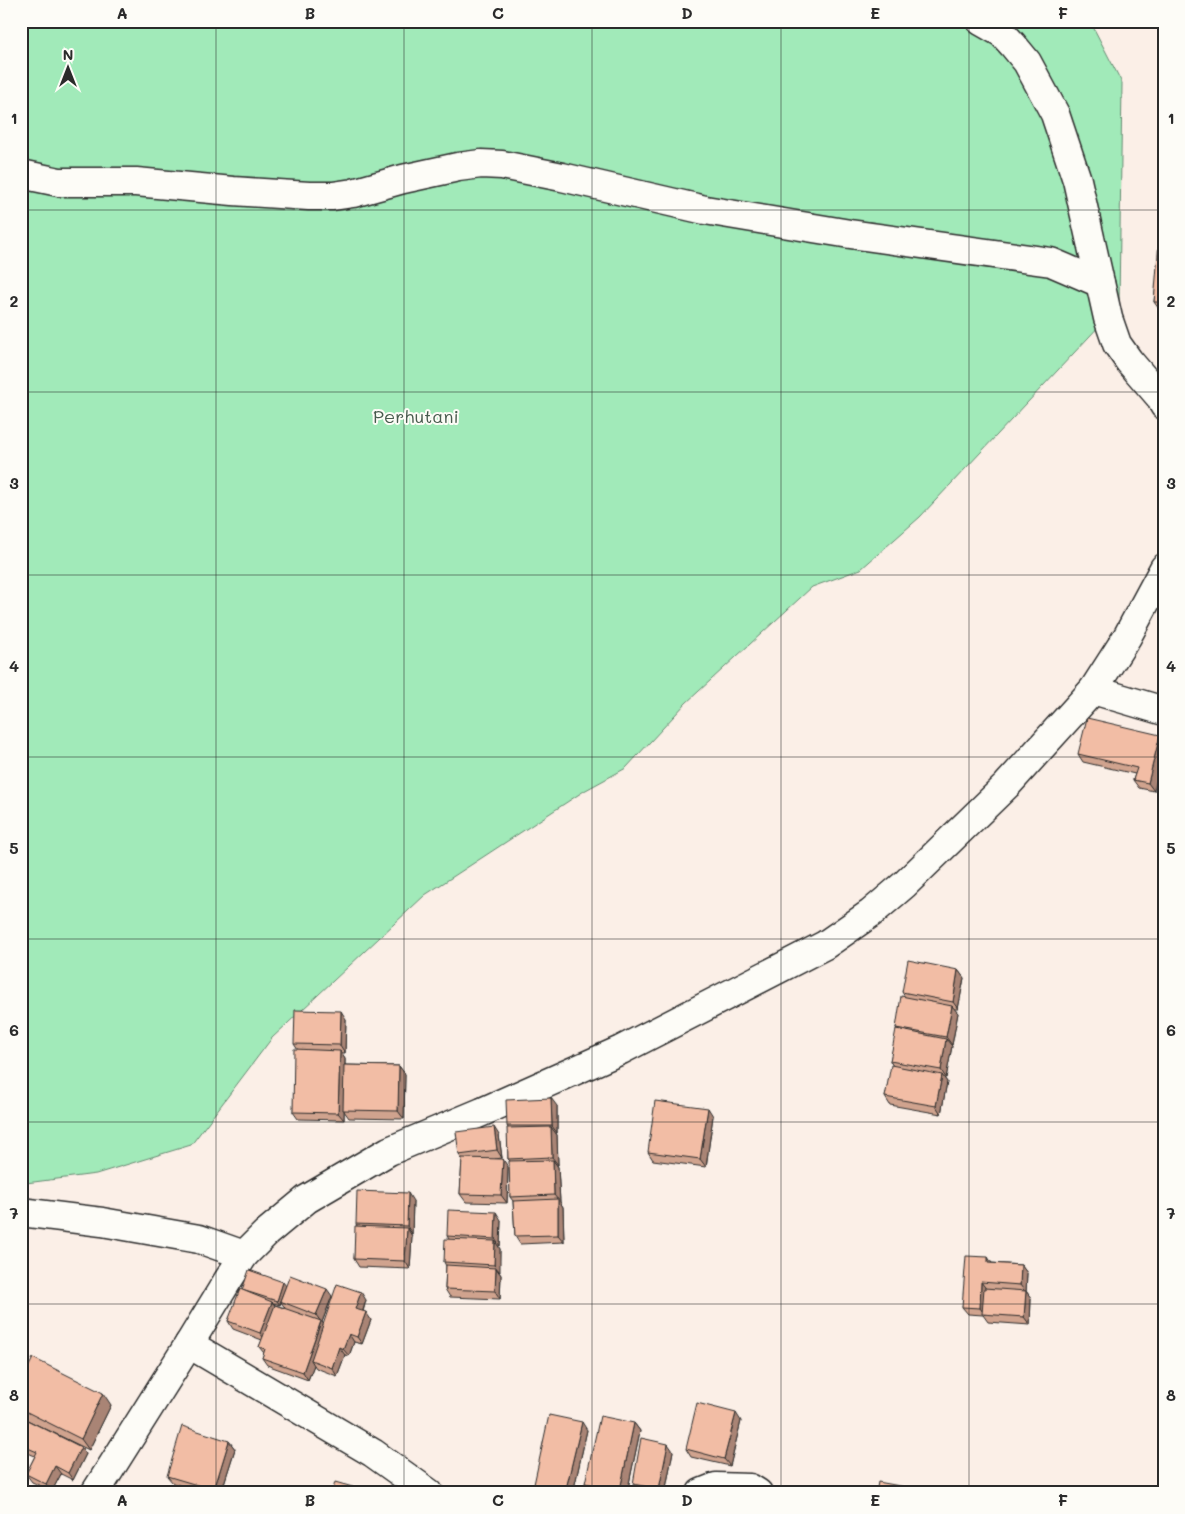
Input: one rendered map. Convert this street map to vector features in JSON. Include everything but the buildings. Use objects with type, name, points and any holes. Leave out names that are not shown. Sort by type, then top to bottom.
[{"type":"street","points":[[981,21],[1002,33],[1014,45],[1027,62],[1055,114],[1077,180],[1108,318],[1118,344],[1129,361],[1160,397],[1164,405]]},
{"type":"street","points":[[21,174],[59,182],[136,182],[232,191],[317,196],[353,193],[403,179],[458,167],[481,164],[502,165],[705,210],[850,234],[1051,262],[1100,282]]},
{"type":"street","points":[[95,1493],[244,1255],[266,1233],[307,1199],[389,1151],[621,1050],[825,945],[872,913],[905,884],[1007,785],[1093,690],[1127,637],[1164,568]]},
{"type":"street","points":[[1093,690],[1164,711]]},
{"type":"street","points":[[21,1212],[102,1222],[199,1239],[244,1255]]},
{"type":"street","points":[[189,1344],[373,1454],[429,1493]]},
{"type":"street","points":[[701,1493],[716,1486],[750,1488],[758,1493]]},
{"type":"green space","name":"Perhutani","points":[[21,21],[1090,21],[1122,83],[1119,305],[920,517],[861,569],[812,587],[686,703],[626,768],[584,791],[425,895],[272,1038],[191,1145],[96,1174],[26,1183],[21,1196]]}]
